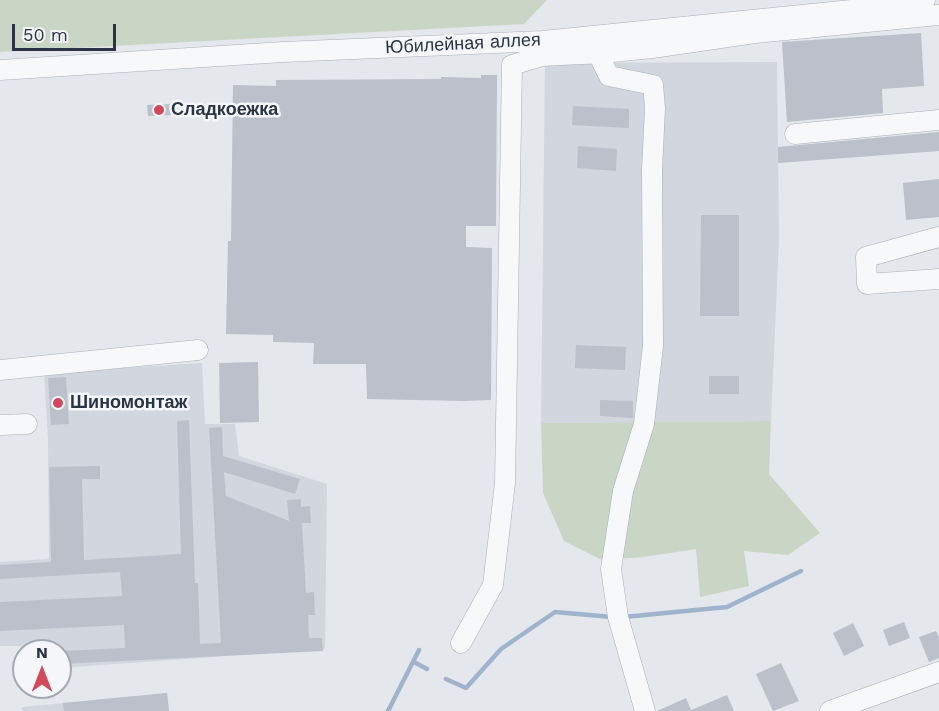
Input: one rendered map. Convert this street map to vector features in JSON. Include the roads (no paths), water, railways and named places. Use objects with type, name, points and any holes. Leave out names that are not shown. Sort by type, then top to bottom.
[{"type":"street","name":"Юбилейная аллея","points":[[0,70],[271,52],[543,41],[861,9],[925,0]]},
{"type":"street","points":[[461,643],[493,585],[505,483],[513,65],[542,56],[602,53],[755,33],[939,15]]},
{"type":"street","points":[[602,53],[602,62],[609,76],[653,86],[655,108],[652,170],[653,346],[644,424],[623,491],[611,568],[618,617],[645,711]]},
{"type":"street","points":[[795,134],[939,120]]},
{"type":"street","points":[[939,237],[866,257],[867,284],[939,279]]},
{"type":"street","points":[[0,370],[198,350]]},
{"type":"street","points":[[0,425],[27,424]]},
{"type":"street","points":[[830,711],[939,672]]},
{"type":"waterway","points":[[624,617],[727,607],[801,571]]},
{"type":"waterway","points":[[446,679],[466,688],[501,649],[555,612],[612,617]]},
{"type":"waterway","points":[[388,711],[419,650]]},
{"type":"waterway","points":[[414,662],[427,669]]},
{"type":"place","name":"Сладкоежка","points":[[159,110]]},
{"type":"place","name":"Шиномонтаж","points":[[58,403]]}]
